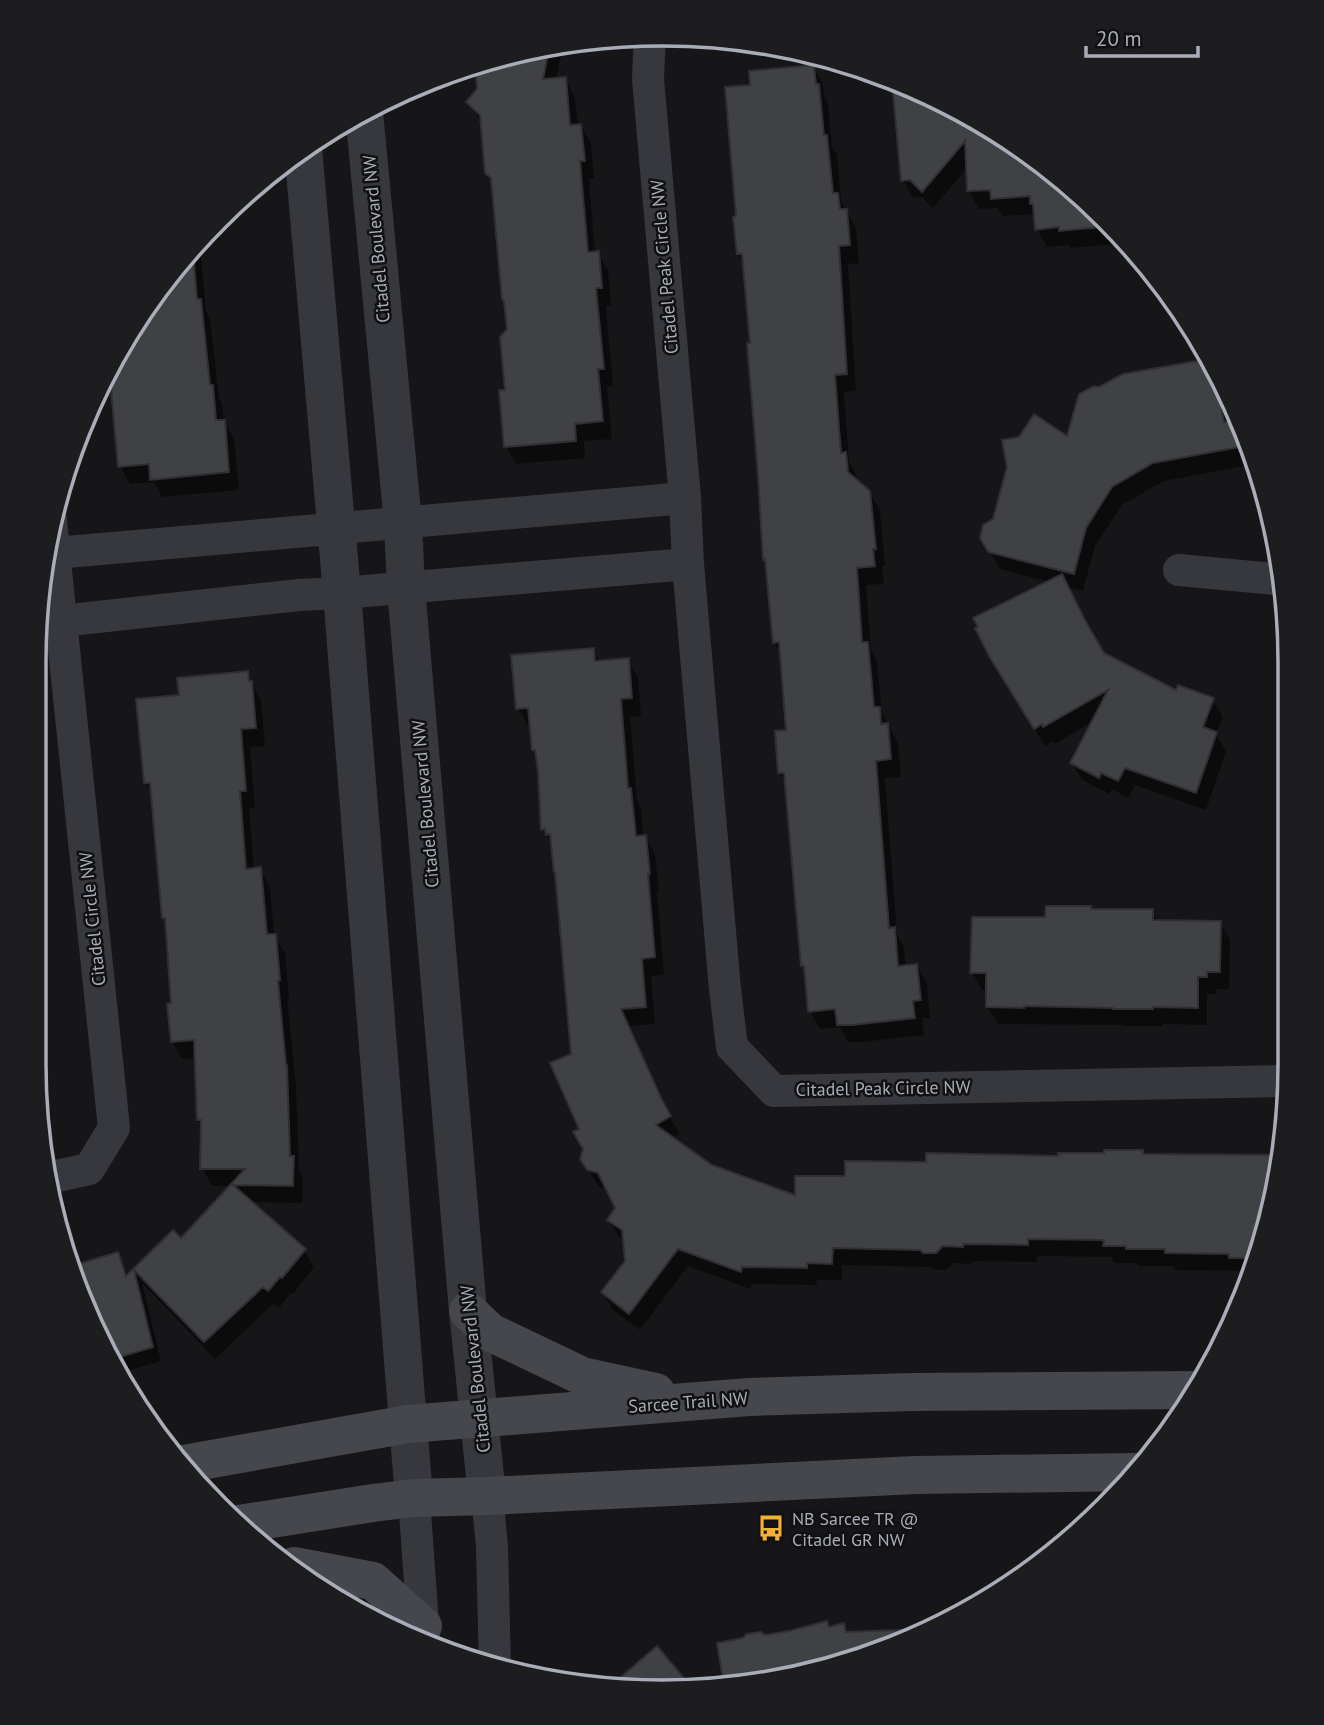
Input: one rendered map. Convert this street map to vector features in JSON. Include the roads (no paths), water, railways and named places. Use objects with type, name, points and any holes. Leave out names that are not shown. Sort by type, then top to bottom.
[{"type":"main road","points":[[468,1311],[490,1332],[582,1376],[699,1401]]},
{"type":"main road","name":"Sarcee Trail NW","points":[[193,1462],[408,1424],[749,1397],[912,1392],[1185,1390]]},
{"type":"main road","points":[[251,1522],[414,1498],[915,1475],[1123,1472]]},
{"type":"main road","points":[[310,1569],[373,1581],[422,1631]]},
{"type":"street","name":"Citadel Peak Circle NW","points":[[649,46],[648,79],[685,498],[688,564],[732,1047],[774,1091],[1278,1081]]},
{"type":"street","name":"Citadel Boulevard NW","points":[[365,122],[403,523],[468,1311],[487,1496]]},
{"type":"street","points":[[304,160],[342,593],[424,1632]]},
{"type":"street","points":[[55,554],[685,498]]},
{"type":"street","name":"Citadel Circle NW","points":[[55,555],[114,1128],[89,1169],[56,1176]]},
{"type":"street","points":[[61,621],[299,595],[688,564]]},
{"type":"street","points":[[1179,570],[1273,579]]},
{"type":"street","points":[[487,1496],[492,1546],[495,1656]]},
{"type":"place","name":"NB Sarcee TR @ Citadel GR NW","points":[[771,1528]]}]
